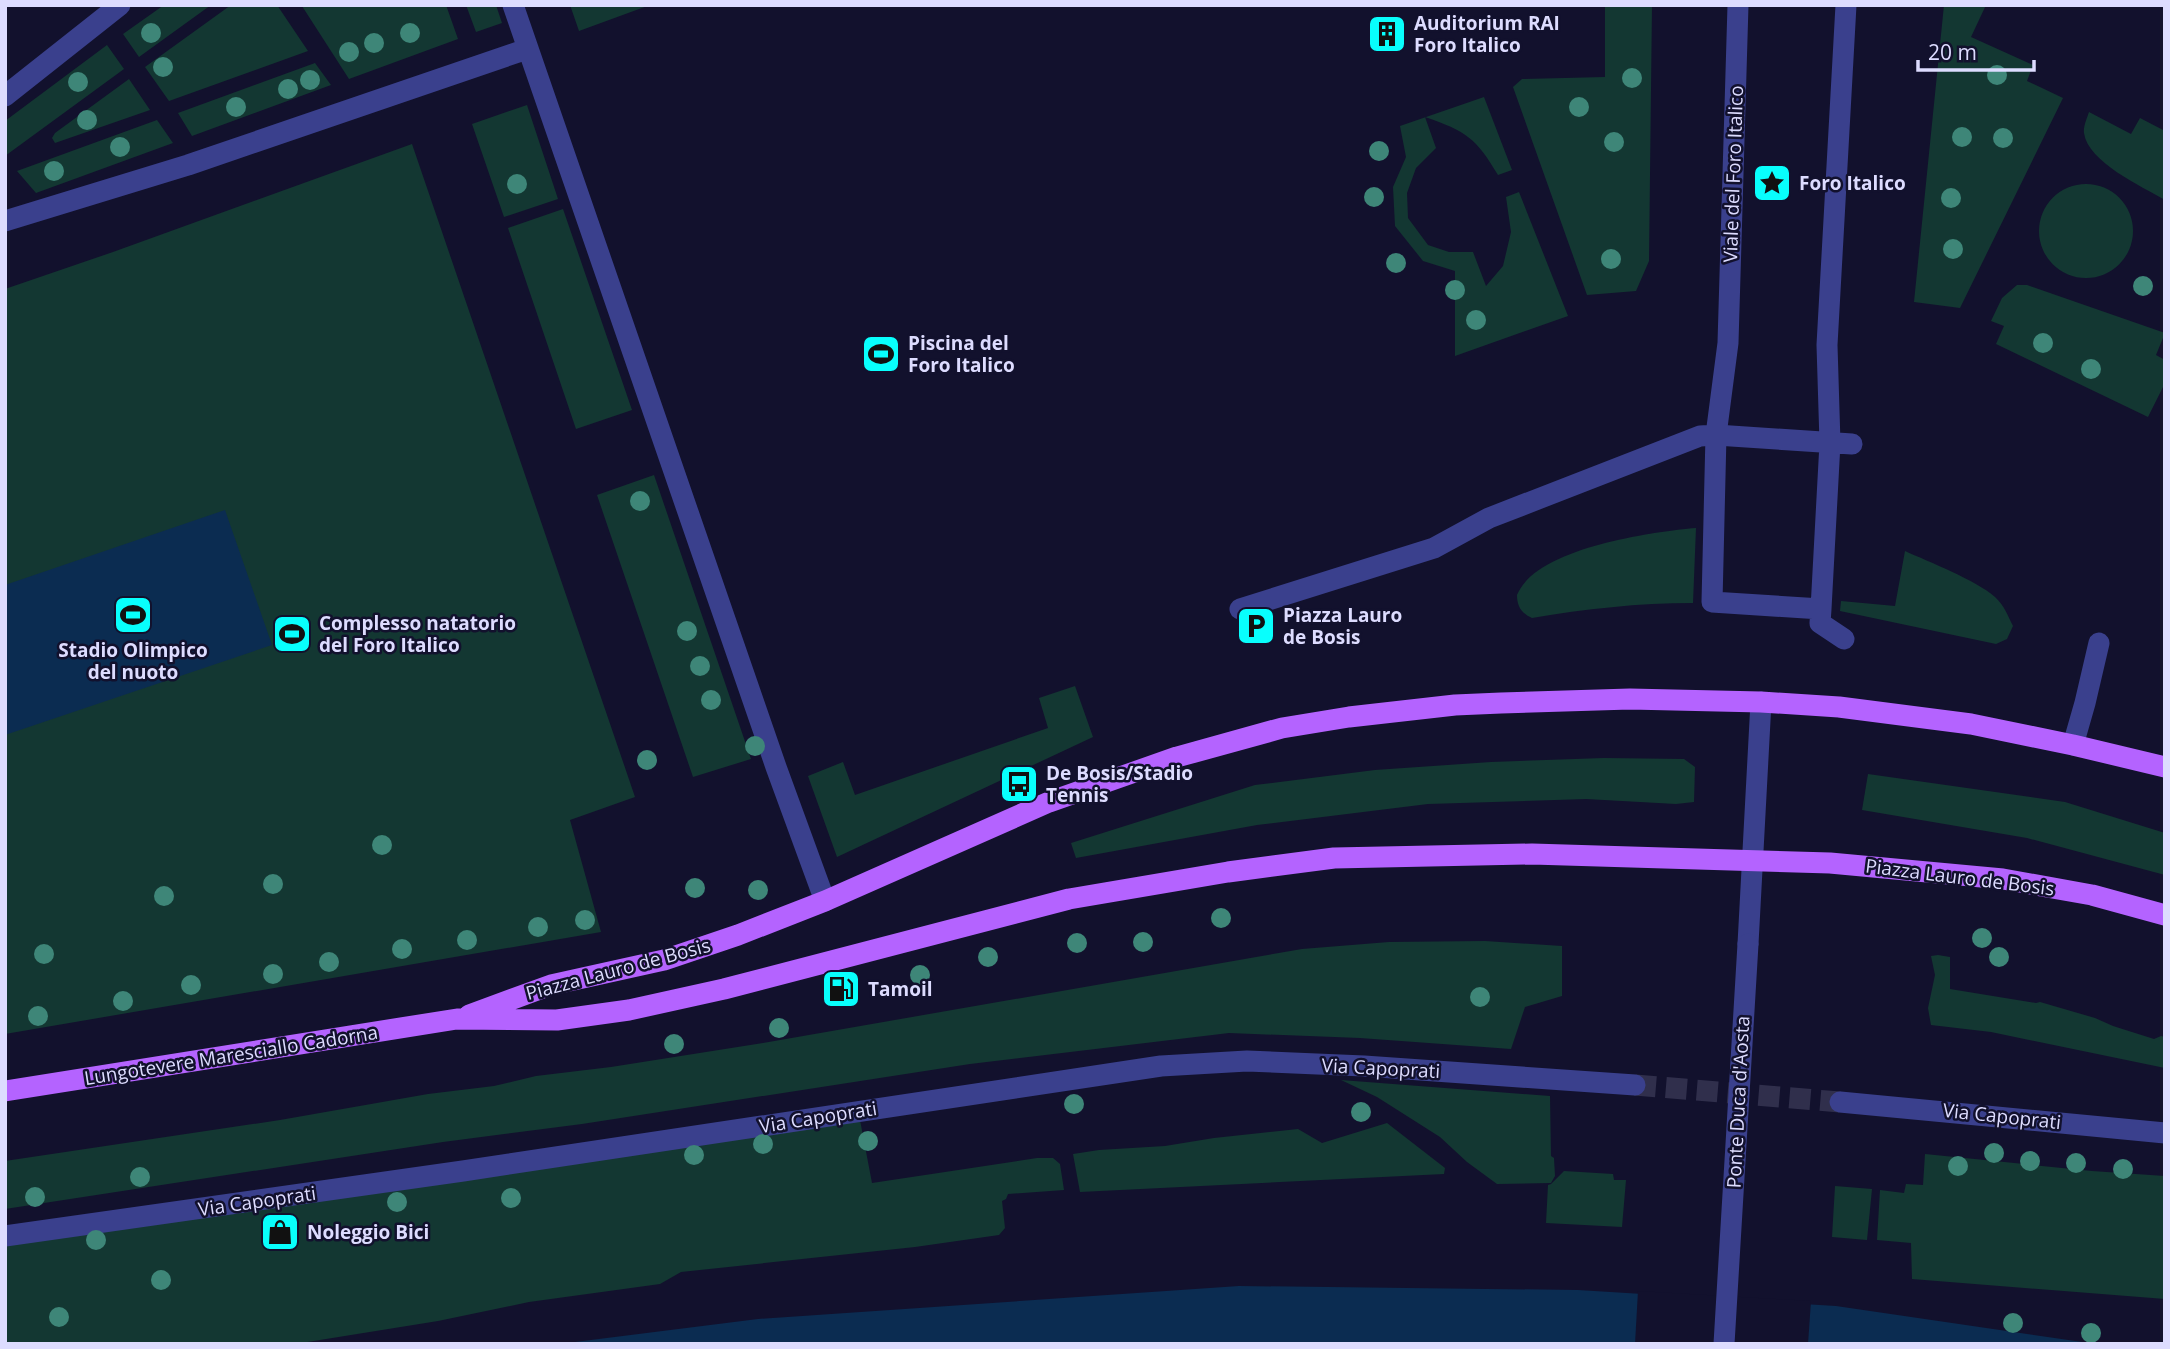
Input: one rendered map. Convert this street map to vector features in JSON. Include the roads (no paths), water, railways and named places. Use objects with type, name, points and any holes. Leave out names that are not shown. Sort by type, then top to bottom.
[{"type":"main road","name":"Piazza Lauro de Bosis","points":[[457,1019],[551,985],[664,960],[738,935],[825,901],[1049,802],[1177,757],[1282,728],[1349,717],[1455,705],[1630,699],[1761,702],[1839,708],[1971,724],[2165,767]]},
{"type":"main road","name":"Piazza Lauro de Bosis","points":[[457,1019],[557,1020],[629,1010],[737,985],[1069,899],[1334,858],[1469,854],[1843,864],[2003,879],[2092,895],[2165,915]]},
{"type":"main road","name":"Lungotevere Maresciallo Cadorna","points":[[5,1091],[457,1019]]},
{"type":"street","points":[[5,96],[120,5]]},
{"type":"street","points":[[513,5],[776,767],[825,901]]},
{"type":"street","name":"Viale del Foro Italico","points":[[1708,436],[1728,342],[1738,5]]},
{"type":"street","points":[[1844,639],[1820,623],[1841,443],[1827,345],[1846,5]]},
{"type":"street","points":[[5,221],[188,165],[527,49]]},
{"type":"street","points":[[1240,609],[1434,548],[1489,518],[1708,436],[1841,443]]},
{"type":"street","points":[[1708,436],[1712,602],[1821,609]]},
{"type":"street","points":[[2073,745],[2099,643]]},
{"type":"street","points":[[1752,860],[1761,702]]},
{"type":"street","name":"Ponte Duca d'Aosta","points":[[1724,1344],[1752,860]]},
{"type":"street","name":"Via Capoprati","points":[[5,1236],[463,1171],[1161,1066],[1247,1061],[1364,1066],[1635,1085]]},
{"type":"street","name":"Via Capoprati","points":[[1840,1102],[2165,1133]]},
{"type":"water","name":"Stadio Olimpico del nuoto","points":[[225,510],[272,645],[5,735],[5,585]]},
{"type":"water","points":[[1239,1286],[1578,1290],[1836,1306],[2096,1344],[559,1344],[758,1319]]},
{"type":"tunnel","points":[[1635,1085],[1840,1102]]},
{"type":"place","name":"Auditorium RAI Foro Italico","points":[[1387,34]]},
{"type":"place","name":"Foro Italico","points":[[1772,183]]},
{"type":"place","name":"Piscina del Foro Italico","points":[[881,354]]},
{"type":"place","name":"Stadio Olimpico del nuoto","points":[[133,615]]},
{"type":"place","name":"Piazza Lauro de Bosis","points":[[1256,626]]},
{"type":"place","name":"Complesso natatorio del Foro Italico","points":[[292,634]]},
{"type":"place","name":"De Bosis/Stadio Tennis","points":[[1019,784]]},
{"type":"place","name":"Tamoil","points":[[841,989]]},
{"type":"place","name":"Noleggio Bici","points":[[280,1232]]}]
